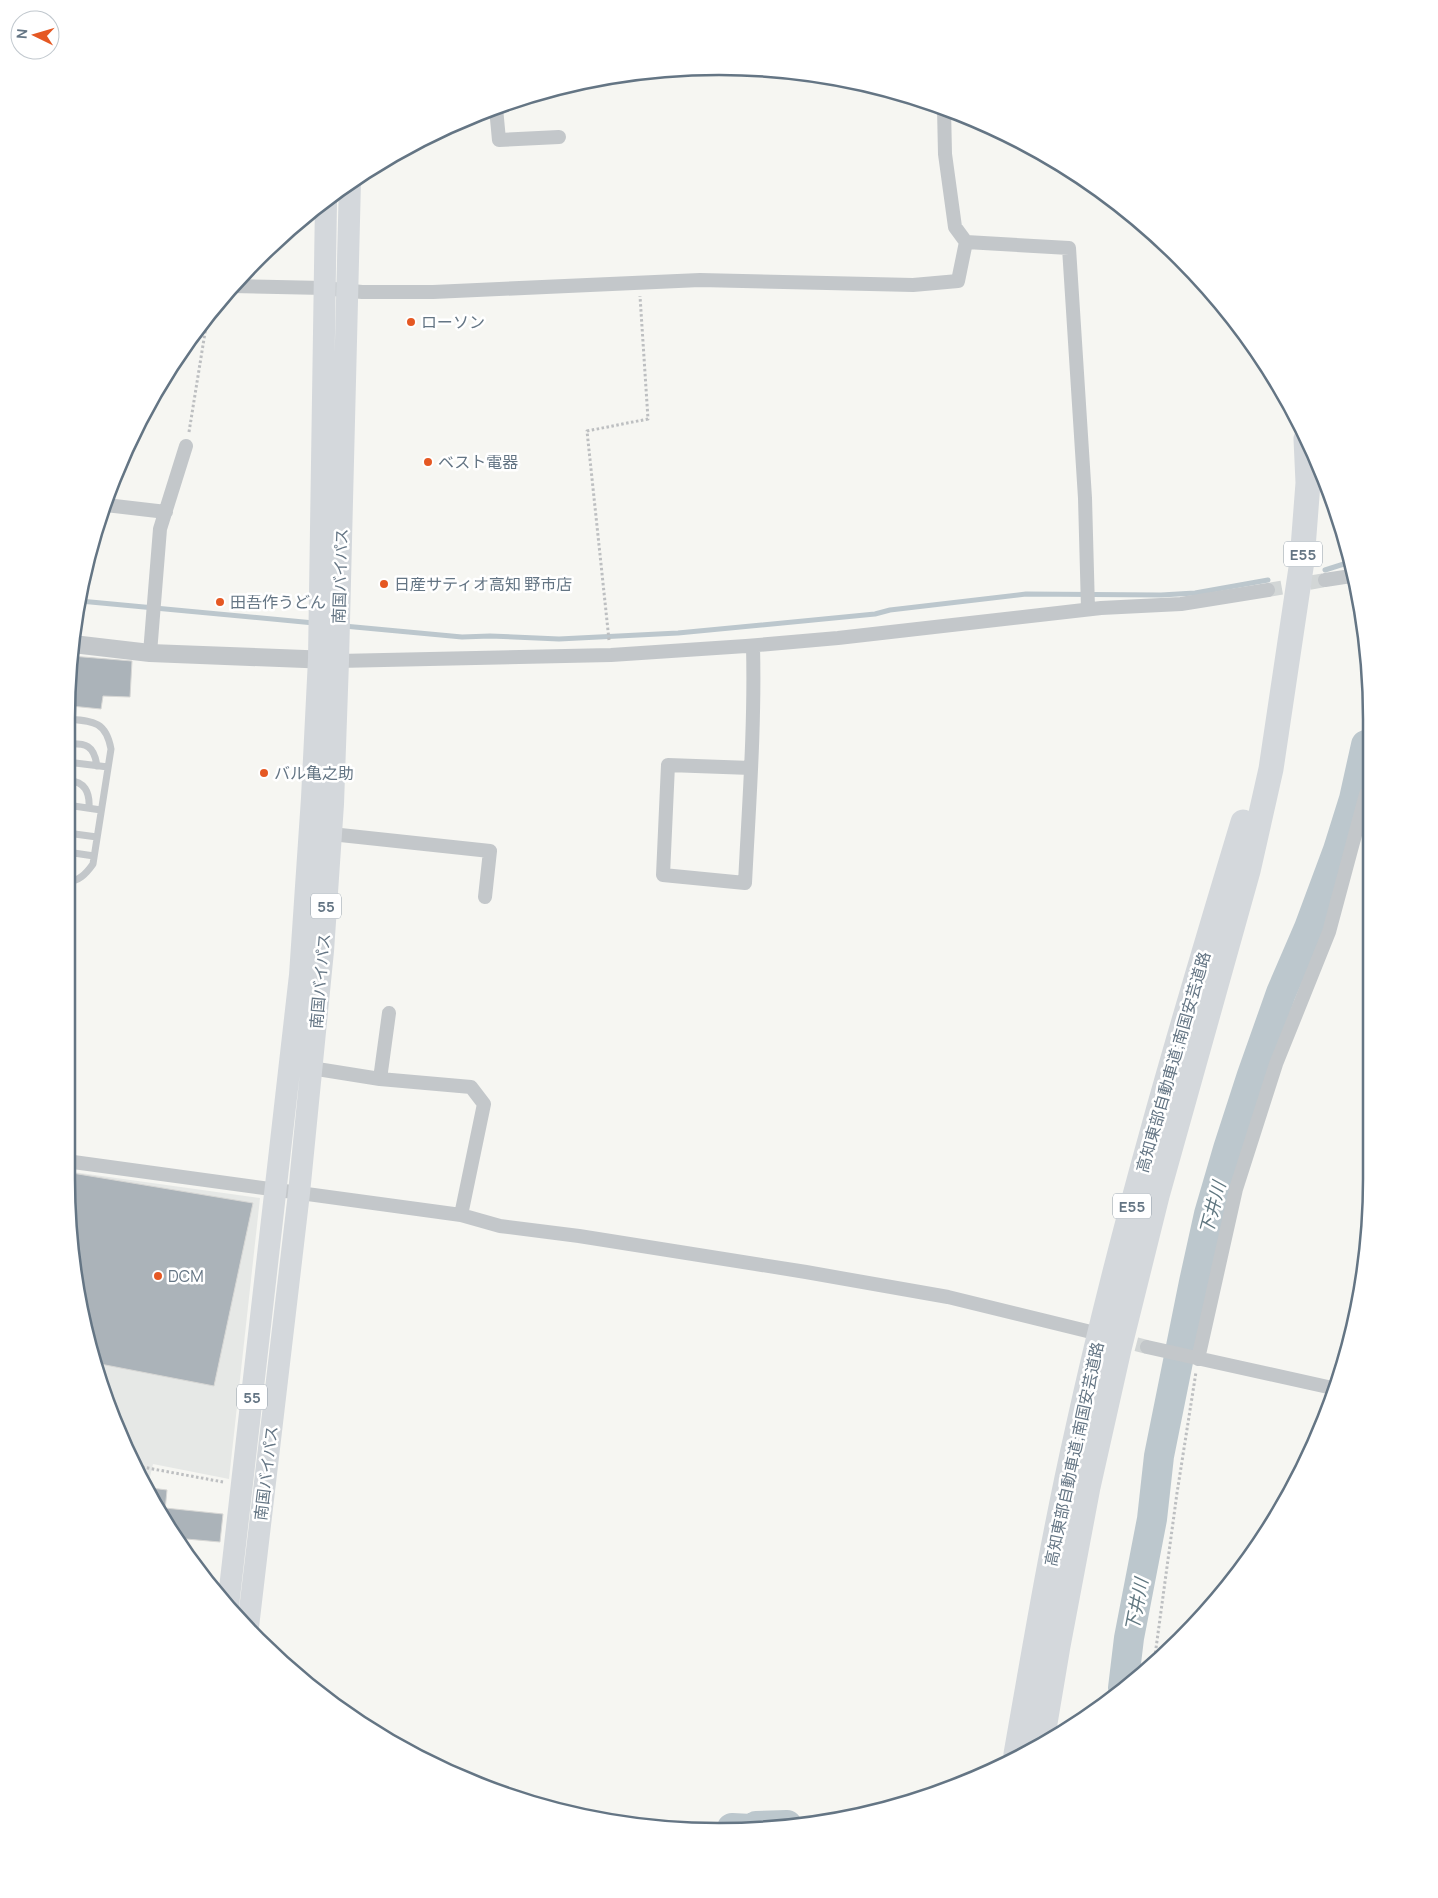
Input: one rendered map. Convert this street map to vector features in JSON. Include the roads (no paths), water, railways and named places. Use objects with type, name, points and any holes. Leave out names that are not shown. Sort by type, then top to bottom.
[{"type":"highway","name":"南国バイパス","points":[[233,1602],[242,1486],[300,975],[312,798],[328,660],[348,290],[350,192]]},
{"type":"highway","name":"南国バイパス","points":[[233,1602],[299,1193],[323,951],[331,834],[324,288],[326,209]]},
{"type":"highway","name":"高知東部自動車道;南国安芸道路","points":[[1043,1736],[1088,1487],[1119,1349],[1156,1196],[1248,871],[1271,769],[1302,561],[1308,483],[1307,456]]},
{"type":"highway","name":"高知東部自動車道;南国安芸道路","points":[[1017,1750],[1044,1593],[1075,1441],[1113,1281],[1155,1121],[1287,668]]},
{"type":"street","points":[[497,115],[499,140],[559,137]]},
{"type":"street","points":[[243,286],[324,288],[362,292],[433,292],[700,280],[913,285],[958,282],[966,242],[955,226],[945,154],[944,116]]},
{"type":"street","points":[[966,242],[1069,248],[1085,498],[1088,609]]},
{"type":"street","points":[[150,653],[159,538],[186,446]]},
{"type":"street","points":[[111,506],[166,512]]},
{"type":"street","points":[[1325,580],[1347,577]]},
{"type":"street","points":[[80,645],[150,653],[328,660],[611,656],[838,638],[1088,609],[1181,604],[1268,590]]},
{"type":"street","points":[[751,768],[668,765],[663,875],[745,882],[751,768],[754,702],[754,646]]},
{"type":"street","points":[[1198,1359],[1236,1190],[1276,1064],[1329,932],[1363,805]]},
{"type":"street","points":[[331,834],[490,851],[485,897]]},
{"type":"street","points":[[380,1079],[389,1013]]},
{"type":"street","points":[[311,1068],[380,1079],[472,1087],[484,1104],[462,1215]]},
{"type":"street","points":[[75,1163],[462,1215],[500,1226],[579,1236],[806,1272],[948,1297],[1087,1331]]},
{"type":"street","points":[[1147,1347],[1329,1387]]},
{"type":"lane","points":[[75,720],[89,721],[104,727],[109,735],[111,749],[93,864],[85,875],[75,879]]},
{"type":"lane","points":[[75,743],[89,746],[96,760],[96,766]]},
{"type":"lane","points":[[75,763],[108,767]]},
{"type":"lane","points":[[75,781],[83,784],[90,798],[89,808]]},
{"type":"lane","points":[[75,806],[101,810]]},
{"type":"lane","points":[[75,834],[97,837]]},
{"type":"lane","points":[[75,853],[94,856]]},
{"type":"waterway","points":[[1325,570],[1344,564]]},
{"type":"waterway","points":[[344,626],[462,637],[490,636],[559,639],[678,633],[875,614],[890,610],[1026,594],[1161,595],[1195,593],[1268,580]]},
{"type":"waterway","points":[[86,602],[314,623]]},
{"type":"waterway","name":"下井川","points":[[1124,1679],[1129,1638],[1152,1519],[1159,1456],[1209,1214],[1252,1075],[1281,993],[1309,928],[1338,850],[1354,799],[1363,758]]},
{"type":"tunnel","points":[[1268,590],[1325,580]]},
{"type":"tunnel","points":[[1116,1339],[1147,1347]]},
{"type":"place","name":"ローソン","points":[[411,322]]},
{"type":"place","name":"ベスト電器","points":[[428,462]]},
{"type":"place","name":"日産サティオ高知 野市店","points":[[384,584]]},
{"type":"place","name":"田吾作うどん","points":[[220,602]]},
{"type":"place","name":"バル亀之助","points":[[264,773]]},
{"type":"place","name":"DCM","points":[[158,1276]]}]
